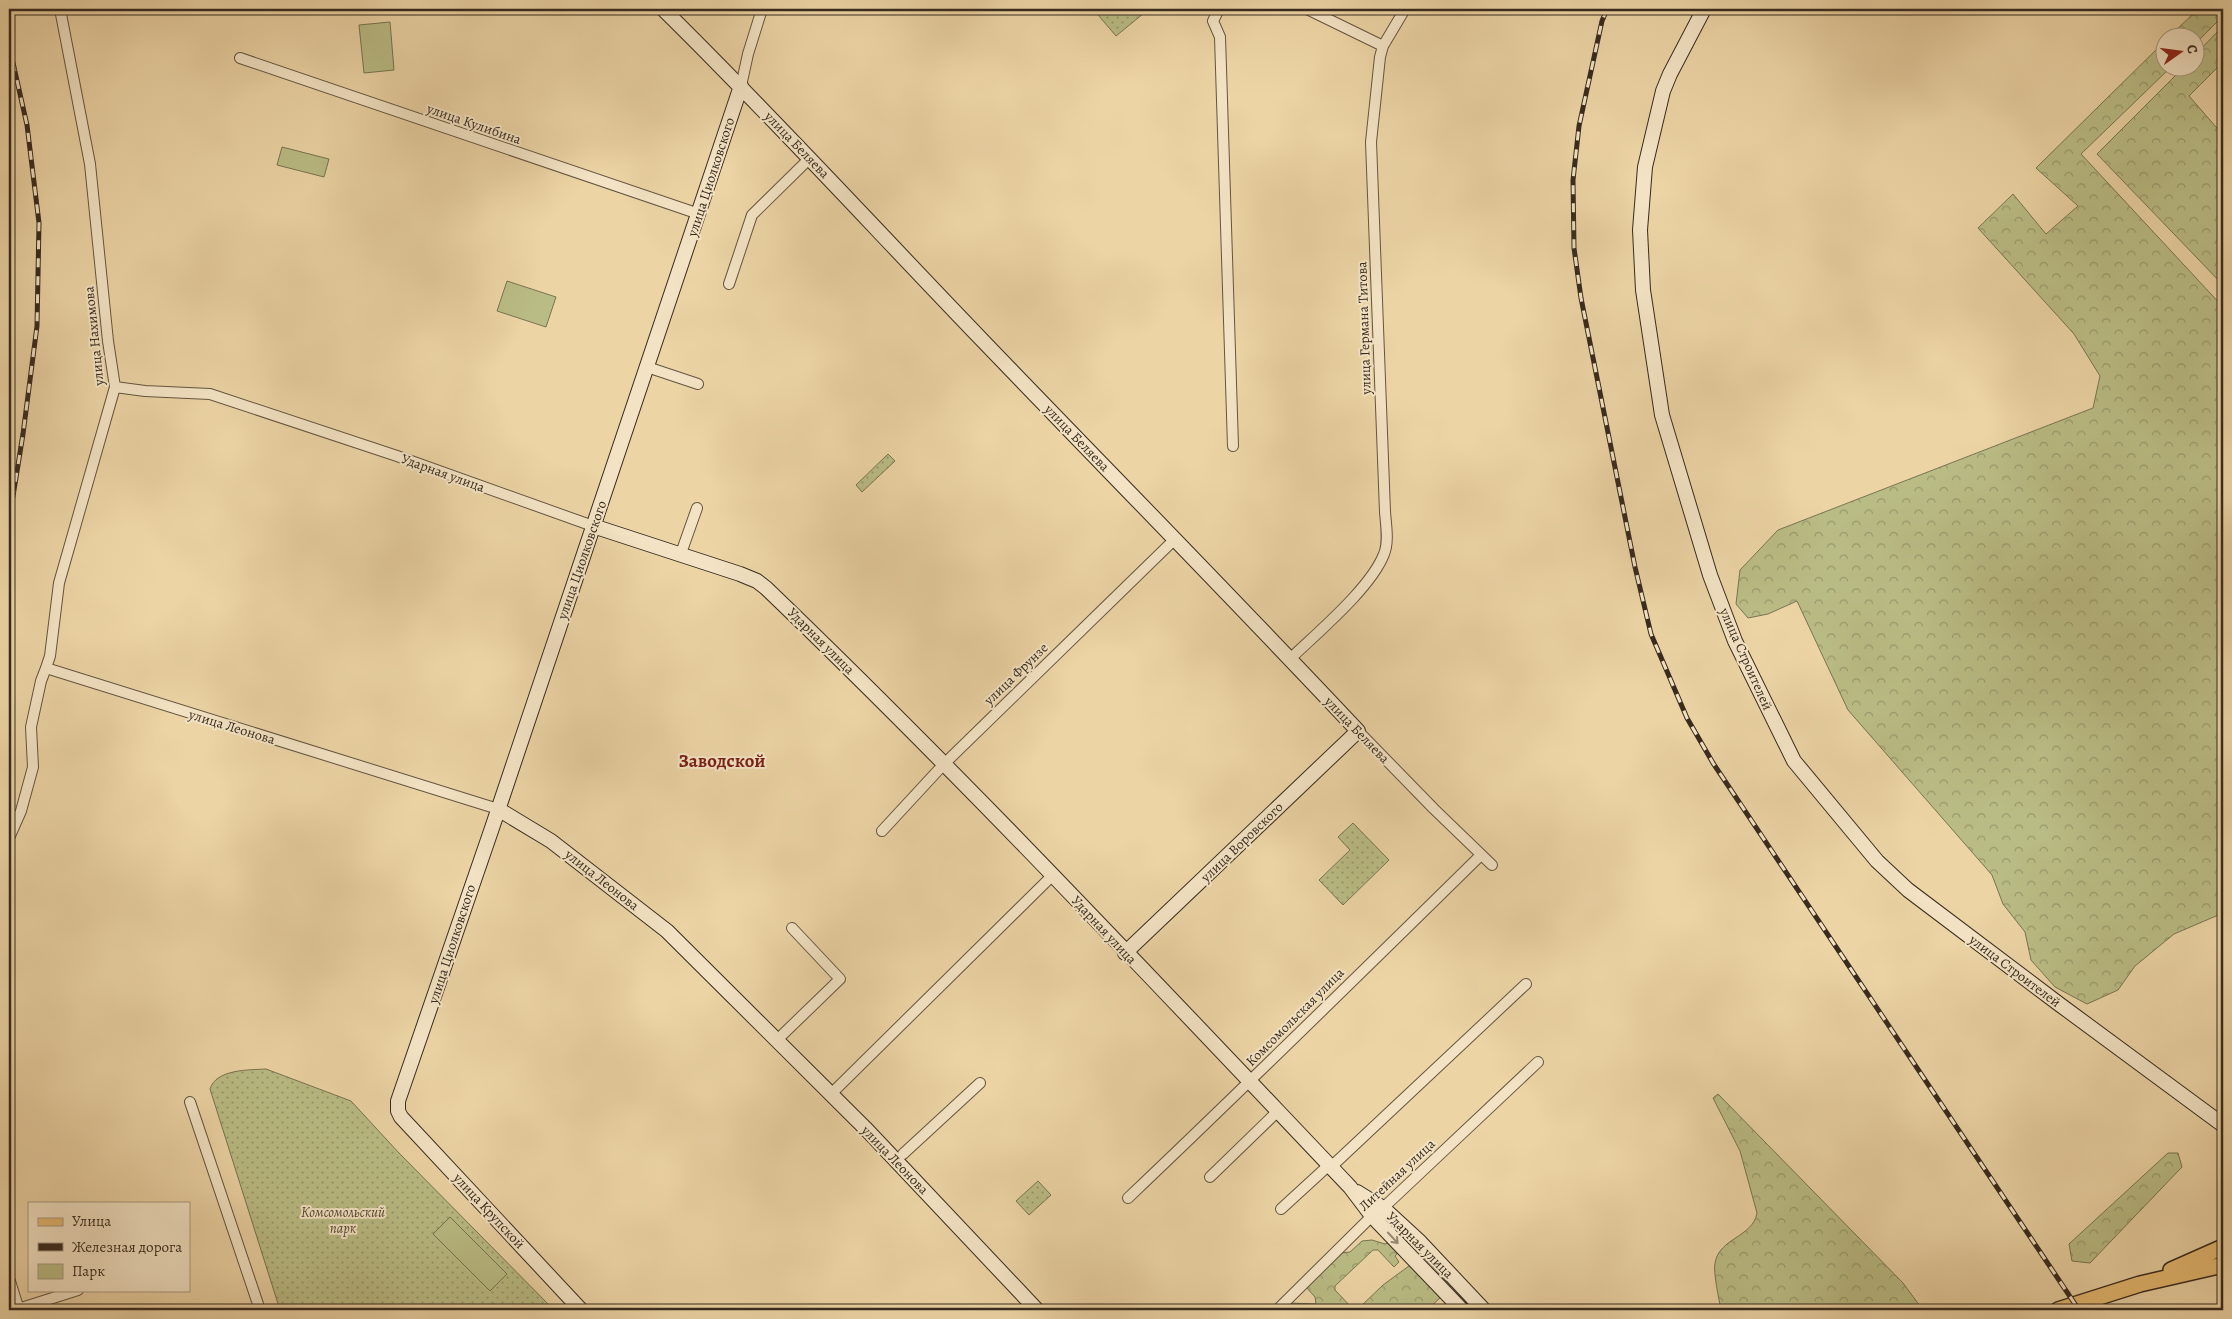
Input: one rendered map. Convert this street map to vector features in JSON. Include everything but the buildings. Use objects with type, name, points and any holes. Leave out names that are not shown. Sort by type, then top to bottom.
[{"type":"main road","name":"улица Беляева","points":[[663,9],[741,86],[1358,731]]},
{"type":"main road","name":"улица Строителей","points":[[1704,9],[1663,91],[1644,167],[1640,230],[1643,290],[1662,415],[1710,575],[1735,641],[1794,762],[1877,861],[1908,890],[2058,1004],[2223,1125]]},
{"type":"main road","name":"улица Циолковского","points":[[398,1111],[398,1101],[741,86]]},
{"type":"main road","name":"Ударная улица","points":[[593,526],[680,556],[740,574],[766,588],[1053,875],[1125,953],[1350,1187],[1378,1212],[1420,1242],[1484,1310]]},
{"type":"main road","name":"улица Воровского","points":[[1125,953],[1358,731]]},
{"type":"main road","name":"улица Леонова","points":[[498,809],[551,841],[668,931],[831,1094],[1037,1310]]},
{"type":"main road","name":"улица Крупской","points":[[398,1111],[401,1117],[582,1310]]},
{"type":"main road","name":"Ударная улица","points":[[1378,1212],[1462,1310]]},
{"type":"main road","points":[[2140,1284],[2223,1247]]},
{"type":"main road","points":[[2058,1310],[2140,1284],[2223,1265]]},
{"type":"street","name":"улица Нахимова","points":[[46,668],[50,656],[59,583],[115,387],[108,341],[90,164],[60,9]]},
{"type":"street","name":"улица Циолковского","points":[[741,86],[748,54],[762,9]]},
{"type":"street","points":[[1219,9],[1213,21],[1220,37],[1233,446]]},
{"type":"street","points":[[1306,9],[1383,46],[1406,9]]},
{"type":"street","name":"улица Германа Титова","points":[[1290,659],[1336,615],[1369,579],[1384,554],[1371,142],[1383,46]]},
{"type":"street","name":"улица Кулибина","points":[[240,58],[699,214]]},
{"type":"street","points":[[729,284],[752,215],[810,158]]},
{"type":"street","points":[[647,367],[698,384]]},
{"type":"street","name":"Ударная улица","points":[[115,387],[145,391],[210,394],[397,456],[593,526]]},
{"type":"street","points":[[680,556],[697,508]]},
{"type":"street","name":"улица Фрунзе","points":[[882,831],[943,765],[1174,540]]},
{"type":"street","points":[[9,838],[21,811],[33,767],[31,726],[41,681],[46,668]]},
{"type":"street","name":"улица Леонова","points":[[46,668],[498,809]]},
{"type":"street","name":"улица Беляева","points":[[1358,731],[1492,865]]},
{"type":"street","name":"Комсомольская улица","points":[[1128,1198],[1250,1082],[1335,996],[1481,855]]},
{"type":"street","points":[[831,1094],[1053,875]]},
{"type":"street","points":[[777,1040],[840,979],[792,928]]},
{"type":"street","points":[[1281,1209],[1526,984]]},
{"type":"street","name":"Литейная улица","points":[[1277,1310],[1538,1062]]},
{"type":"street","points":[[902,1154],[980,1083]]},
{"type":"street","points":[[190,1102],[260,1310]]},
{"type":"street","points":[[1210,1177],[1278,1111]]},
{"type":"street","points":[[9,1278],[19,1310],[72,1292]]},
{"type":"green space","points":[[1093,9],[1149,9],[1116,36]]},
{"type":"green space","points":[[2198,9],[2213,9],[2222,17],[2204,35],[2204,28],[2178,28]]},
{"type":"green space","points":[[390,22],[394,70],[364,73],[359,25]]},
{"type":"green space","points":[[2223,26],[2223,62],[2189,96],[2223,135],[2223,285],[2097,154],[2173,78],[2204,78],[2204,46]]},
{"type":"green space","points":[[2154,52],[2154,78],[2160,78],[2081,154],[2223,307],[2223,913],[2174,934],[2135,966],[2118,990],[2087,1004],[2055,987],[2031,960],[2025,932],[2003,904],[1992,875],[1848,710],[1797,601],[1768,614],[1748,618],[1736,604],[1740,570],[1778,530],[2093,408],[2100,376],[2074,334],[1978,228],[2013,194],[2046,234],[2078,206],[2036,168]]},
{"type":"green space","points":[[282,147],[329,159],[324,177],[277,165]]},
{"type":"green space","points":[[507,281],[556,297],[546,327],[497,311]]},
{"type":"green space","points":[[888,454],[895,461],[862,492],[856,485]]},
{"type":"green space","points":[[1353,823],[1389,860],[1343,905],[1319,880],[1350,850],[1338,837]]},
{"type":"green space","name":"Комсомольский парк","points":[[266,1069],[351,1101],[399,1153],[554,1310],[280,1310],[210,1089],[213,1082],[226,1074],[242,1070]]},
{"type":"green space","points":[[1718,1094],[1903,1283],[1923,1310],[1721,1310],[1715,1263],[1723,1248],[1749,1227],[1757,1213],[1740,1151],[1713,1098]]},
{"type":"green space","points":[[2168,1153],[2178,1153],[2182,1167],[2090,1263],[2072,1261],[2069,1244]]},
{"type":"green space","points":[[1038,1181],[1051,1195],[1029,1215],[1016,1201]]},
{"type":"green space","points":[[450,1217],[507,1274],[490,1291],[433,1234]]},
{"type":"green space","points":[[1385,1221],[1391,1222],[1476,1310],[1468,1310]]},
{"type":"green space","points":[[1372,1240],[1385,1244],[1394,1241],[1402,1249],[1395,1256],[1399,1262],[1394,1267],[1378,1250],[1373,1250],[1335,1286],[1335,1290],[1353,1309],[1358,1309],[1383,1285],[1413,1263],[1441,1297],[1427,1310],[1283,1310],[1290,1303],[1316,1304],[1315,1297],[1306,1287],[1339,1253],[1350,1252],[1362,1241]]},
{"type":"railway","points":[[1607,9],[1602,21],[1579,126],[1573,180],[1574,248],[1581,298],[1635,567],[1651,634],[1687,718],[1713,763],[2079,1310]]},
{"type":"railway","points":[[9,45],[27,125],[39,223],[37,326],[9,521]]},
{"type":"district","name":"Заводской","points":[[722,761]]}]
